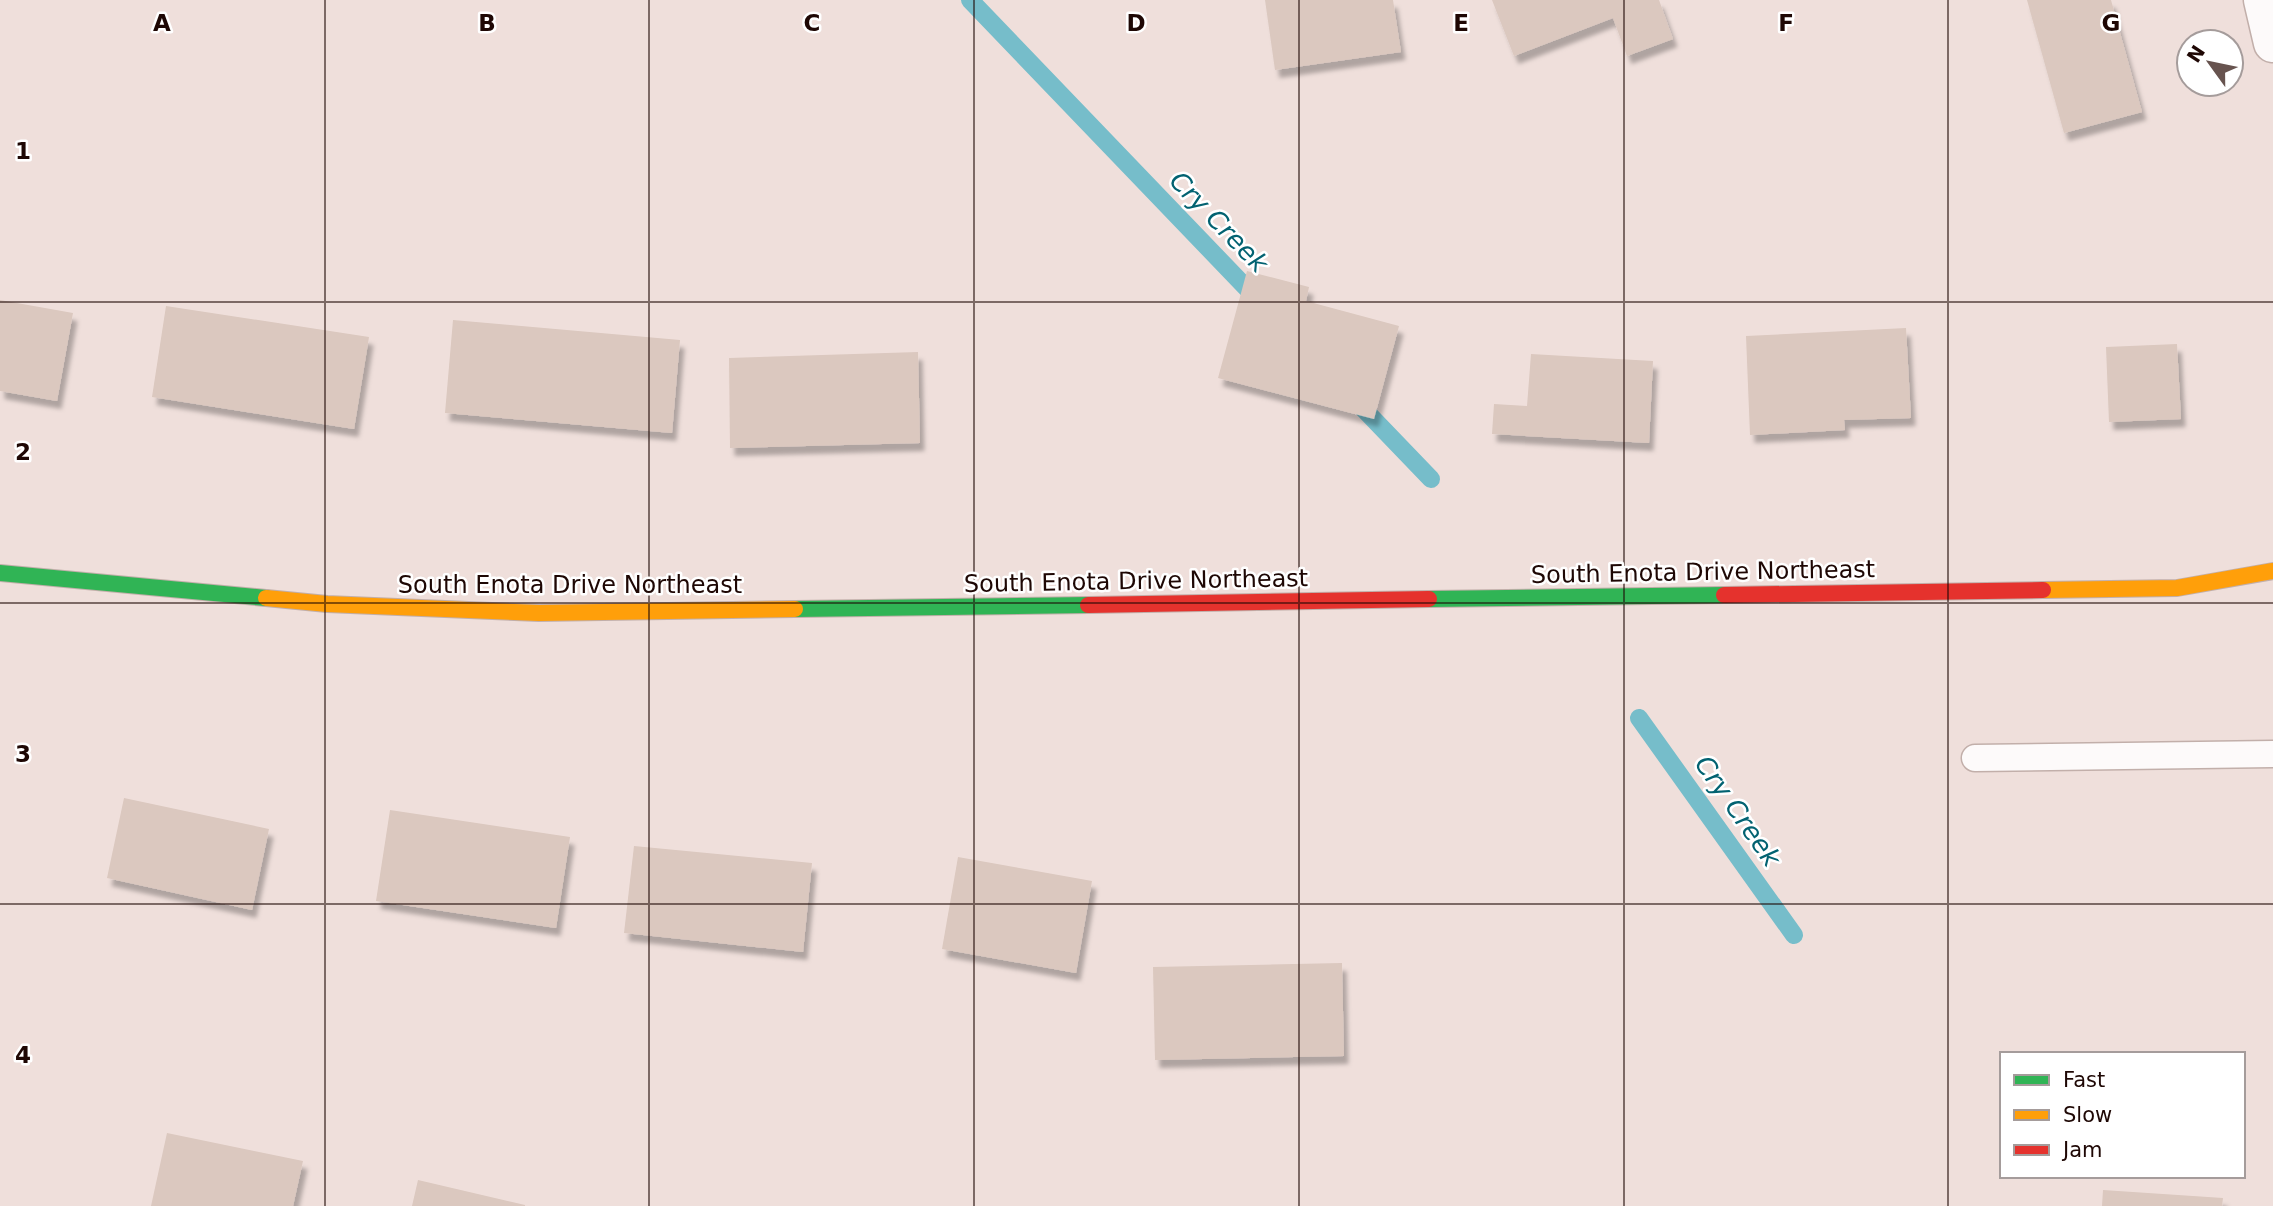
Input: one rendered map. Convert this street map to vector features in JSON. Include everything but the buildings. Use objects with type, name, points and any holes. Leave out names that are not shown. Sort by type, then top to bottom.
[{"type":"street","points":[[2263,0],[2273,43]]},
{"type":"street","name":"South Enota Drive Northeast","points":[[0,573],[327,604],[539,613],[2177,588],[2273,571]]},
{"type":"lane","points":[[1975,758],[2273,754]]},
{"type":"waterway","name":"Cry Creek","points":[[970,0],[1258,300]]},
{"type":"waterway","name":"Cry Creek","points":[[1356,401],[1431,479]]},
{"type":"waterway","name":"Cry Creek","points":[[1639,718],[1794,935]]},
{"type":"traffic: fast","points":[[0,573],[266,598]]},
{"type":"traffic: fast","points":[[1429,599],[1724,595]]},
{"type":"traffic: fast","points":[[795,609],[1088,605]]},
{"type":"traffic: slow","points":[[2043,590],[2177,588],[2273,571]]},
{"type":"traffic: slow","points":[[266,598],[327,604],[539,613],[795,609]]},
{"type":"traffic: jam","points":[[1724,595],[2043,590]]},
{"type":"traffic: jam","points":[[1088,605],[1429,599]]}]
